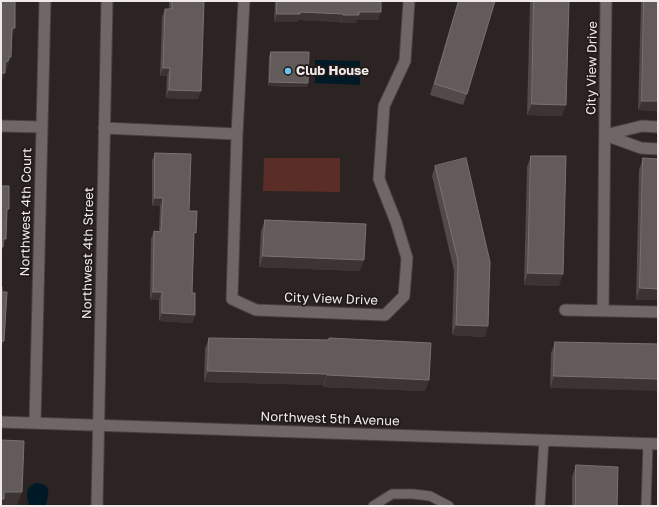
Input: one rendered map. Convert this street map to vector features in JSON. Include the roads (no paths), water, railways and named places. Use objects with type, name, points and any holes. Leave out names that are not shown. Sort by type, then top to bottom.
[{"type":"street","name":"Northwest 4th Court","points":[[35,423],[45,1]]},
{"type":"street","name":"Northwest 4th Street","points":[[96,506],[99,425],[107,1]]},
{"type":"street","name":"City View Drive","points":[[244,1],[237,134],[232,299],[256,310],[385,315],[404,296],[407,258],[396,222],[379,179],[384,106],[405,61],[409,1]]},
{"type":"street","name":"City View Drive","points":[[603,310],[606,1]]},
{"type":"street","points":[[1,126],[42,127]]},
{"type":"street","points":[[605,135],[642,126],[658,127]]},
{"type":"street","points":[[104,128],[237,134]]},
{"type":"street","points":[[605,135],[641,148],[658,148]]},
{"type":"street","points":[[565,310],[658,312]]},
{"type":"street","name":"Northwest 5th Avenue","points":[[1,422],[653,444]]},
{"type":"lane","points":[[540,506],[544,440]]},
{"type":"lane","points":[[646,506],[653,444]]},
{"type":"lane","points":[[373,506],[392,494],[413,494],[430,496],[449,506]]},
{"type":"water","points":[[315,60],[360,61],[360,85],[315,83]]},
{"type":"water","points":[[35,483],[45,485],[47,487],[48,493],[46,506],[28,506],[27,492],[29,487]]},
{"type":"place","name":"Club House","points":[[288,71]]}]
